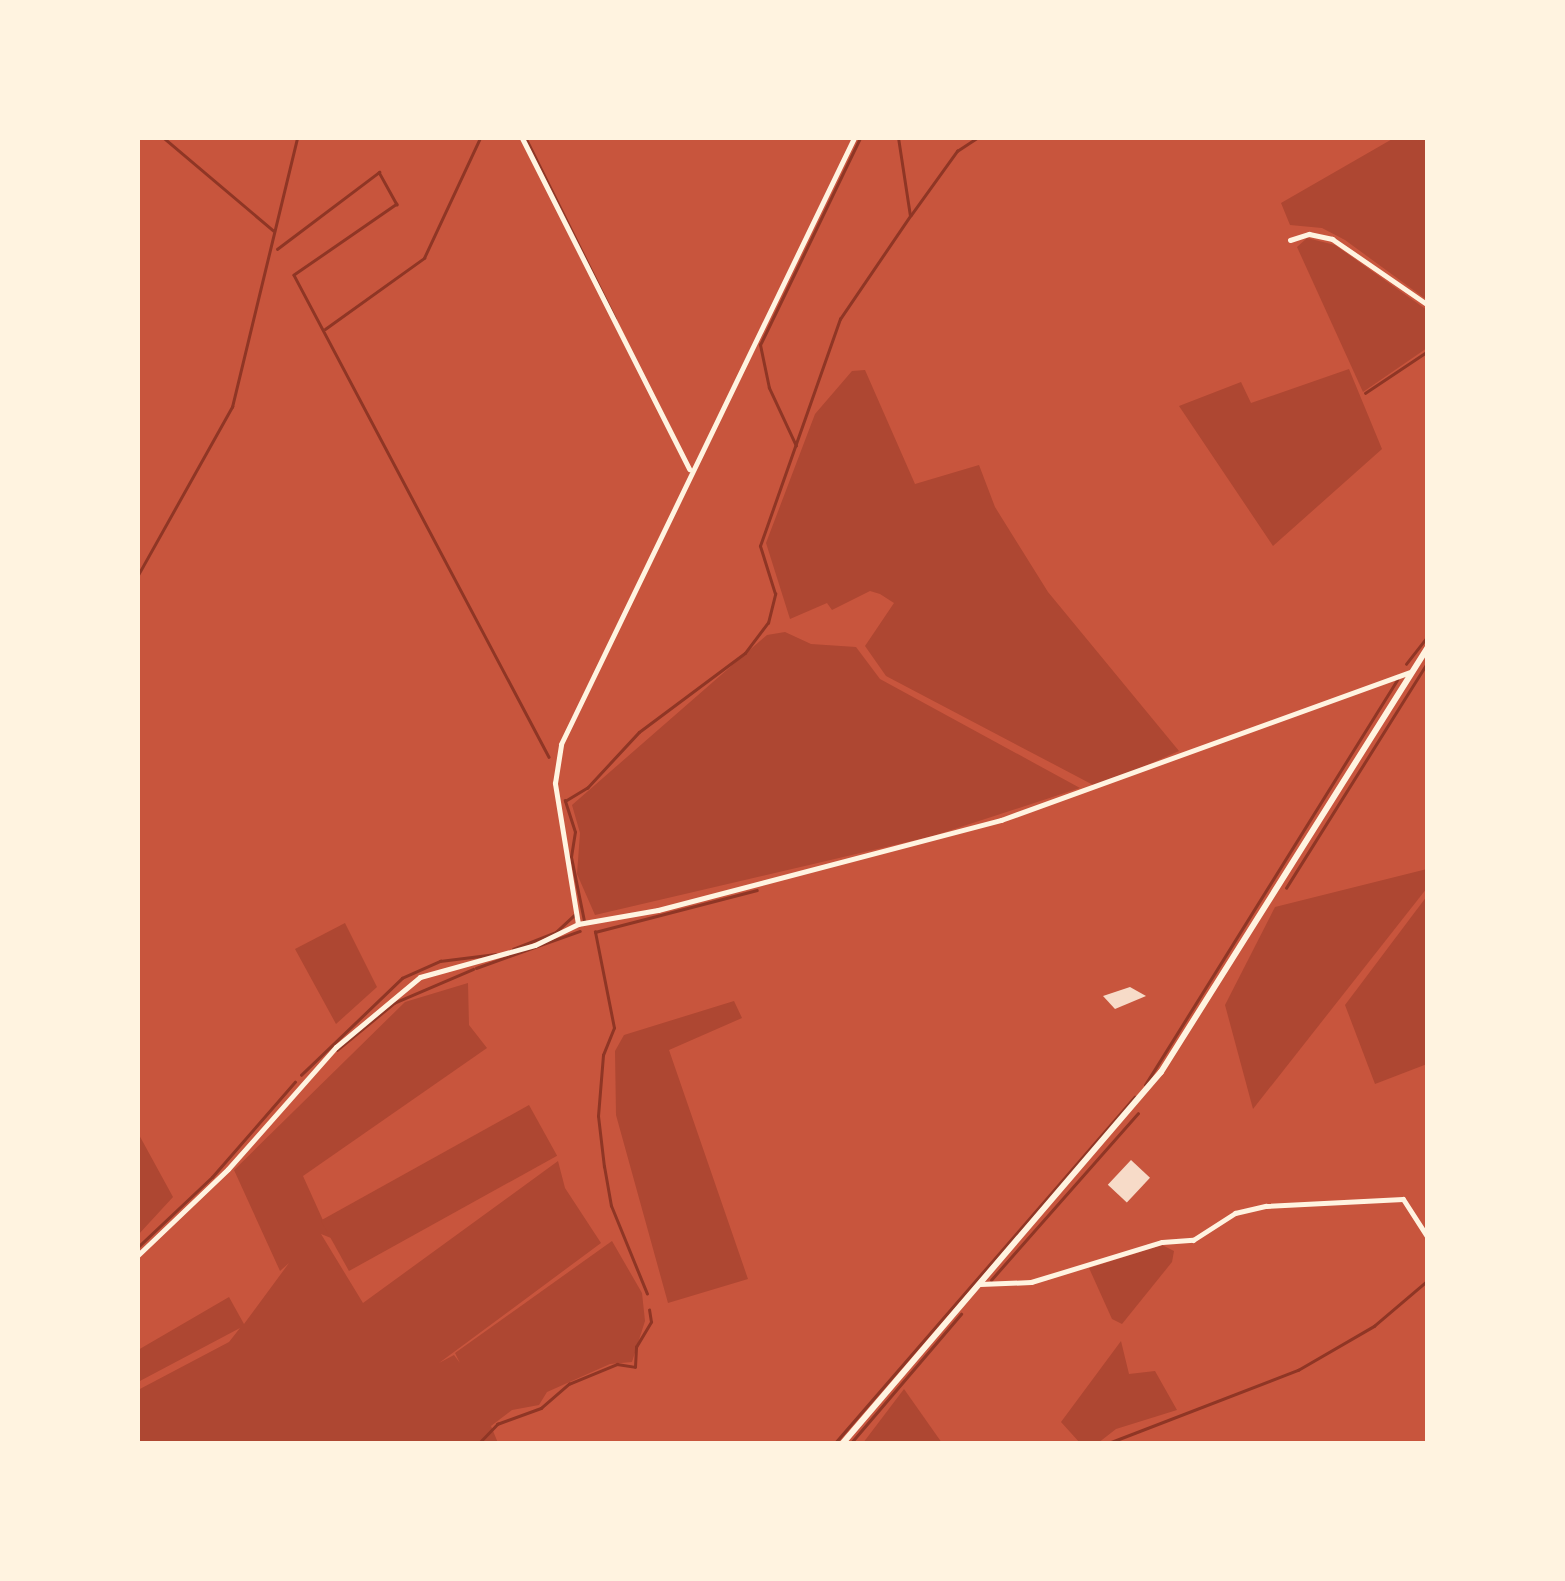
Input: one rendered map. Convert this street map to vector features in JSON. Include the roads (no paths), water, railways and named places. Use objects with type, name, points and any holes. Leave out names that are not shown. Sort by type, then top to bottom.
[{"type":"main road","points":[[842,1444],[1161,1072],[1428,647]]},
{"type":"street","points":[[522,138],[689,469]]},
{"type":"street","points":[[578,924],[558,802],[558,757],[689,469],[854,138]]},
{"type":"street","points":[[1290,240],[1309,234],[1332,238],[1428,305]]},
{"type":"street","points":[[138,1255],[228,1168],[336,1047],[402,989],[578,924],[658,910],[1001,820],[1409,672]]},
{"type":"street","points":[[979,1284],[994,1288],[1030,1282],[1162,1242],[1193,1240],[1236,1213],[1266,1206],[1402,1199],[1428,1238]]},
{"type":"waterway","points":[[164,138],[273,230]]},
{"type":"waterway","points":[[138,575],[232,407],[297,138]]},
{"type":"waterway","points":[[325,329],[424,258],[480,138]]},
{"type":"waterway","points":[[526,138],[615,318]]},
{"type":"waterway","points":[[796,446],[769,388],[760,345],[860,138]]},
{"type":"waterway","points":[[584,921],[571,857],[575,832],[565,801],[587,788],[639,732],[745,653],[768,623],[775,594],[760,546],[840,319],[910,216],[898,138]]},
{"type":"waterway","points":[[911,215],[957,151],[977,138]]},
{"type":"waterway","points":[[277,249],[379,172],[397,204],[294,275],[549,757]]},
{"type":"waterway","points":[[1365,393],[1428,351]]},
{"type":"waterway","points":[[1406,664],[1428,636]]},
{"type":"waterway","points":[[1286,888],[1428,662]]},
{"type":"waterway","points":[[1145,1085],[1397,680]]},
{"type":"waterway","points":[[647,1294],[611,1206],[604,1167],[598,1116],[603,1055],[614,1028],[595,932],[757,890]]},
{"type":"waterway","points":[[513,949],[556,932],[575,914]]},
{"type":"waterway","points":[[476,968],[580,931]]},
{"type":"waterway","points":[[301,1075],[402,978],[440,961],[496,954]]},
{"type":"waterway","points":[[337,1050],[394,1003],[473,969]]},
{"type":"waterway","points":[[138,1247],[212,1177],[295,1082]]},
{"type":"waterway","points":[[834,1444],[1135,1097]]},
{"type":"waterway","points":[[991,1280],[1138,1113]]},
{"type":"waterway","points":[[1106,1444],[1298,1370],[1374,1326],[1428,1280]]},
{"type":"waterway","points":[[478,1444],[497,1424],[541,1408],[569,1384],[617,1364],[635,1367],[636,1347],[651,1322],[649,1310]]},
{"type":"waterway","points":[[850,1444],[961,1314]]}]
